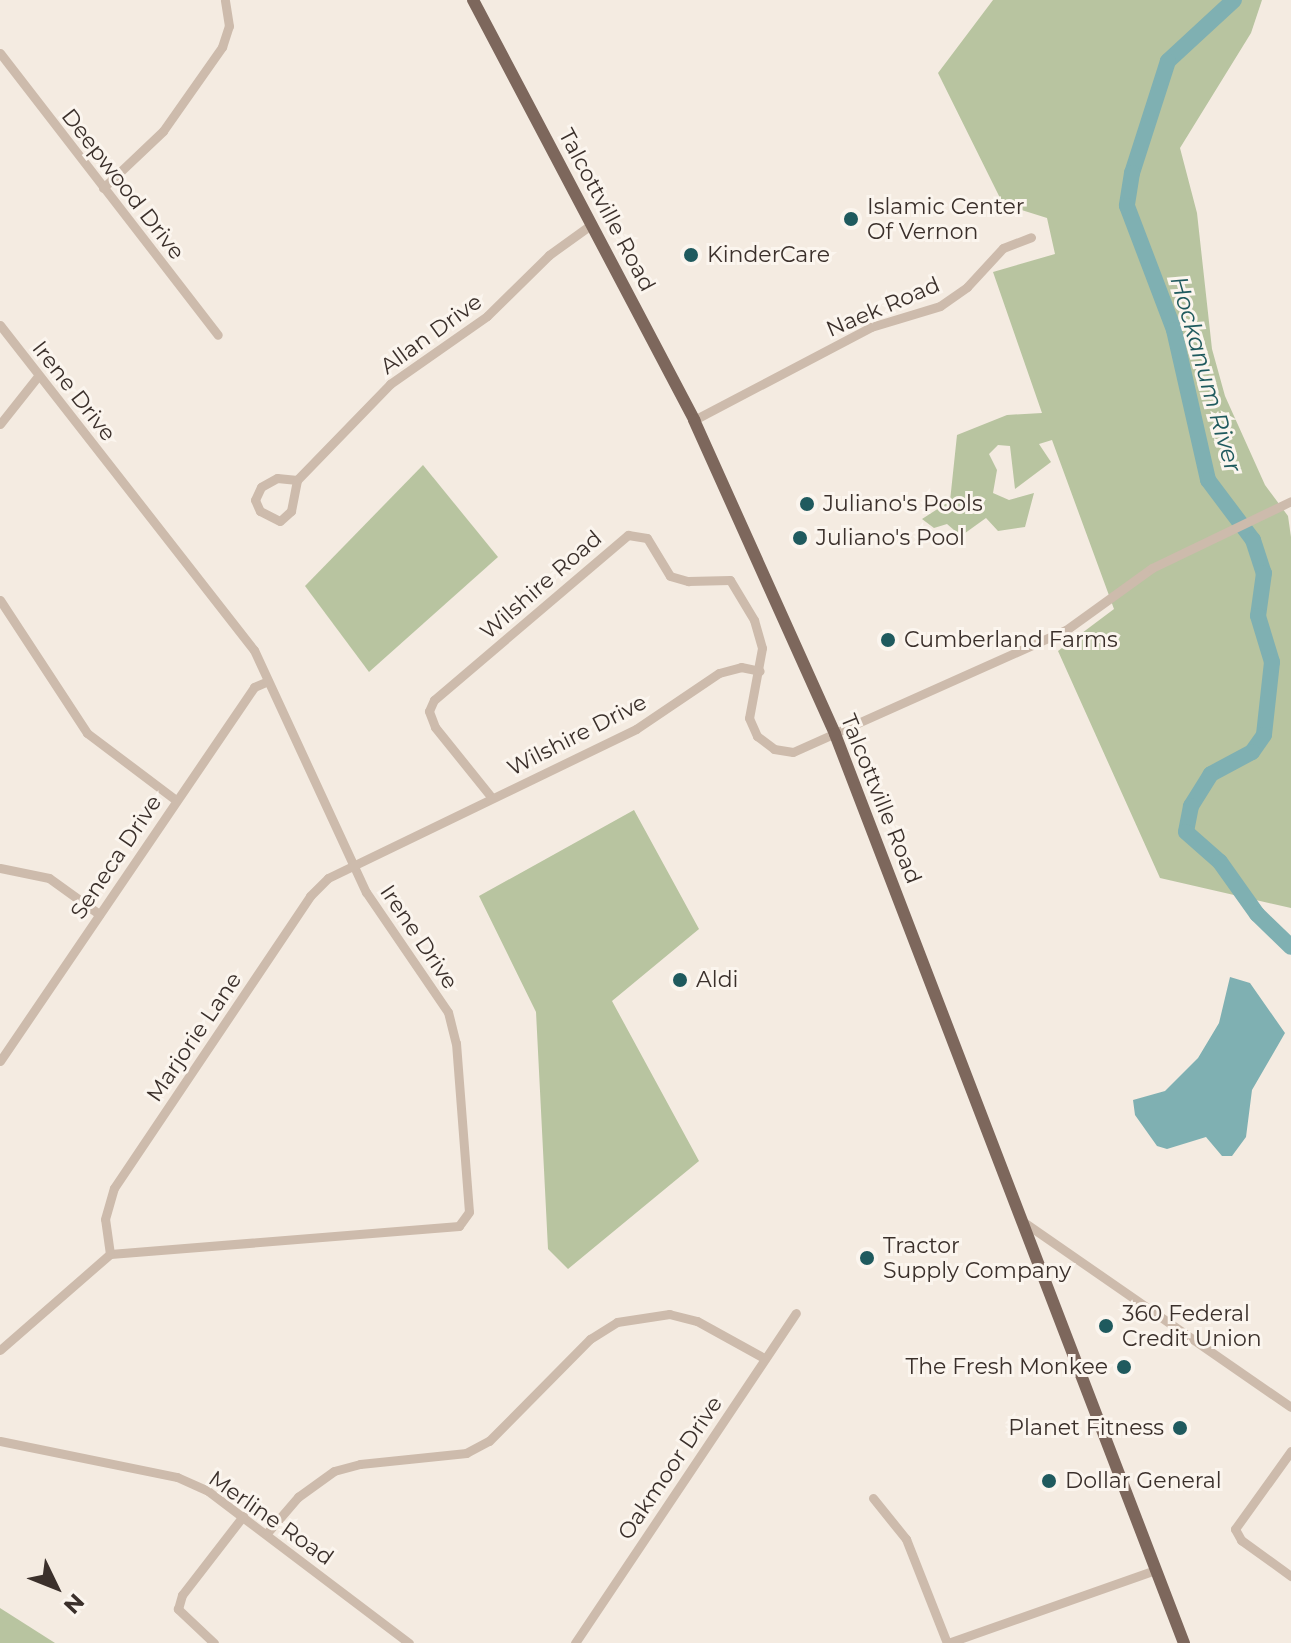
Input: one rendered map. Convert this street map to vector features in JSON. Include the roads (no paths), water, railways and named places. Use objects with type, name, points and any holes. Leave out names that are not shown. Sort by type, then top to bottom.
[{"type":"main road","name":"Talcottville Road","points":[[473,0],[694,420],[835,734],[1184,1643]]},
{"type":"street","points":[[103,188],[163,131],[222,47],[229,26],[225,0]]},
{"type":"street","name":"Deepwood Drive","points":[[0,53],[218,335]]},
{"type":"street","name":"Allan Drive","points":[[297,480],[277,478],[261,487],[255,500],[260,511],[280,521],[291,511],[297,480],[390,384],[487,316],[549,255],[592,224]]},
{"type":"street","name":"Naek Road","points":[[694,420],[871,327],[940,306],[967,287],[1003,248],[1031,237]]},
{"type":"street","name":"Irene Drive","points":[[0,325],[242,635],[268,681],[366,892],[448,1012],[456,1043],[467,1221],[459,1226],[110,1254]]},
{"type":"street","points":[[0,424],[38,376]]},
{"type":"street","points":[[760,671],[749,709],[757,736],[774,749],[793,752],[1066,630],[1152,568],[1248,519],[1291,501]]},
{"type":"street","name":"Wilshire Road","points":[[492,798],[435,727],[429,711],[434,700],[628,535],[647,538],[670,576],[688,581],[730,580],[754,620],[762,648],[760,671]]},
{"type":"street","points":[[0,600],[87,733],[176,800]]},
{"type":"street","name":"Wilshire Drive","points":[[355,863],[636,729],[719,673],[741,667],[760,671]]},
{"type":"street","name":"Seneca Drive","points":[[0,1061],[254,687],[268,681]]},
{"type":"street","name":"Marjorie Lane","points":[[110,1254],[105,1219],[114,1188],[310,896],[355,863]]},
{"type":"street","points":[[0,868],[49,878],[99,914]]},
{"type":"street","points":[[1025,1223],[1291,1407]]},
{"type":"street","points":[[0,1350],[110,1254]]},
{"type":"street","name":"Oakmoor Drive","points":[[575,1643],[796,1313]]},
{"type":"street","points":[[267,1533],[298,1497],[334,1471],[360,1464],[466,1453],[489,1441],[590,1339],[617,1322],[669,1314],[707,1326],[764,1358]]},
{"type":"street","name":"Merline Road","points":[[0,1441],[177,1477],[208,1491],[409,1643]]},
{"type":"street","points":[[1291,1451],[1235,1529],[1241,1540],[1291,1576]]},
{"type":"street","points":[[873,1498],[906,1539],[948,1643],[1155,1570]]},
{"type":"street","points":[[214,1643],[178,1609],[182,1595],[243,1516]]},
{"type":"water","points":[[1230,977],[1250,983],[1285,1033],[1252,1090],[1246,1137],[1232,1156],[1222,1156],[1206,1137],[1167,1149],[1157,1146],[1135,1115],[1133,1100],[1165,1091],[1198,1058],[1219,1023]]},
{"type":"waterway","name":"Hockanum River","points":[[1234,0],[1168,61],[1132,173],[1127,206],[1174,330],[1208,480],[1253,540],[1264,573],[1258,616],[1272,662],[1264,735],[1252,752],[1211,774],[1191,806],[1186,832],[1220,862],[1257,914],[1291,947]]},
{"type":"place","name":"Islamic Center Of Vernon","points":[[851,219]]},
{"type":"place","name":"KinderCare","points":[[691,255]]},
{"type":"place","name":"Juliano's Pools","points":[[807,504]]},
{"type":"place","name":"Juliano's Pool","points":[[800,538]]},
{"type":"place","name":"Cumberland Farms","points":[[888,640]]},
{"type":"place","name":"Aldi","points":[[680,980]]},
{"type":"place","name":"Tractor Supply Company","points":[[867,1258]]},
{"type":"place","name":"360 Federal Credit Union","points":[[1106,1326]]},
{"type":"place","name":"The Fresh Monkee","points":[[1124,1367]]},
{"type":"place","name":"Planet Fitness","points":[[1180,1428]]},
{"type":"place","name":"Dollar General","points":[[1049,1481]]}]
